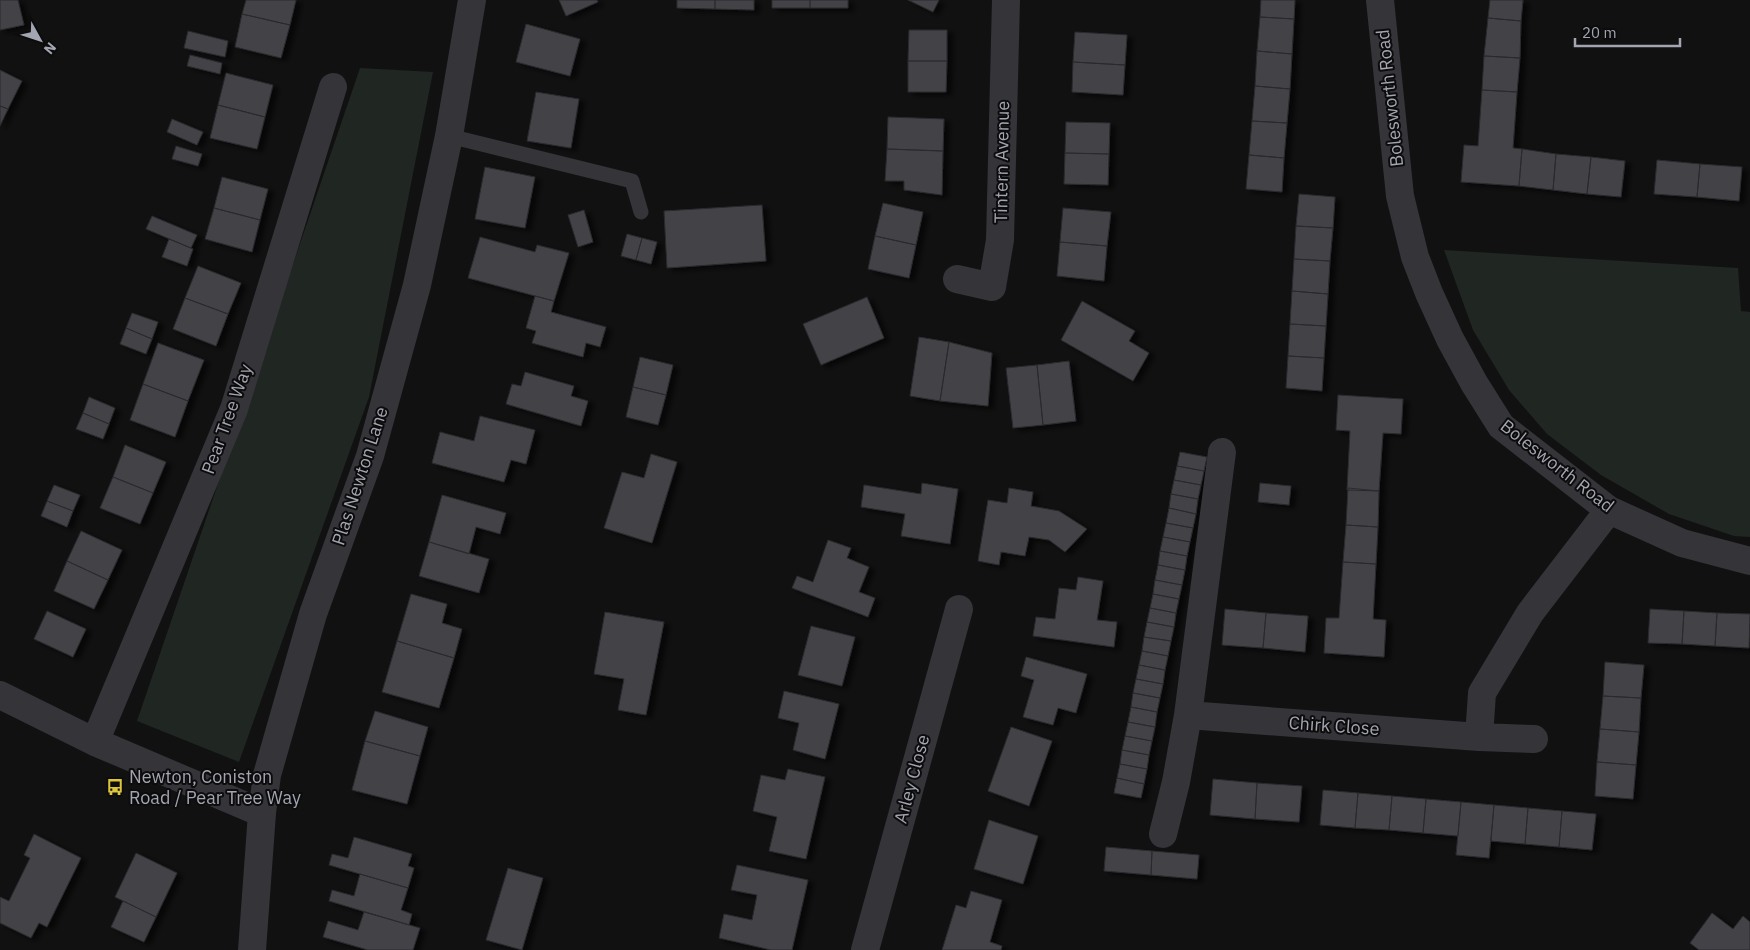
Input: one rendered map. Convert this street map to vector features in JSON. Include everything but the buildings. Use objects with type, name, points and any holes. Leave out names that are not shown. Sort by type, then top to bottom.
[{"type":"street","name":"Plas Newton Lane","points":[[252,950],[262,813],[267,775],[313,614],[370,456],[417,285],[449,136],[472,0]]},
{"type":"street","name":"Tintern Avenue","points":[[957,279],[992,286],[1000,240],[1006,0]]},
{"type":"street","name":"Bolesworth Road","points":[[1380,0],[1400,196],[1415,257],[1439,316],[1474,383],[1501,426],[1609,510],[1682,543],[1750,561]]},
{"type":"street","name":"Pear Tree Way","points":[[95,742],[234,409],[333,87]]},
{"type":"street","points":[[1163,834],[1176,782],[1188,715],[1222,452]]},
{"type":"street","points":[[1479,737],[1482,692],[1530,613],[1609,510]]},
{"type":"street","name":"Arley Close","points":[[865,950],[959,609]]},
{"type":"street","points":[[0,695],[95,742],[262,813]]},
{"type":"street","name":"Chirk Close","points":[[1188,715],[1479,737],[1534,739]]},
{"type":"lane","points":[[449,136],[632,181],[641,212]]},
{"type":"shaded area","points":[[360,68],[433,72],[369,397],[239,762],[137,721]]},
{"type":"shaded area","points":[[1444,250],[1738,268],[1741,311],[1750,312],[1750,537],[1734,536],[1669,514],[1601,475],[1547,434],[1509,390],[1473,330]]},
{"type":"place","name":"Newton, Coniston Road / Pear Tree Way","points":[[115,787]]}]
